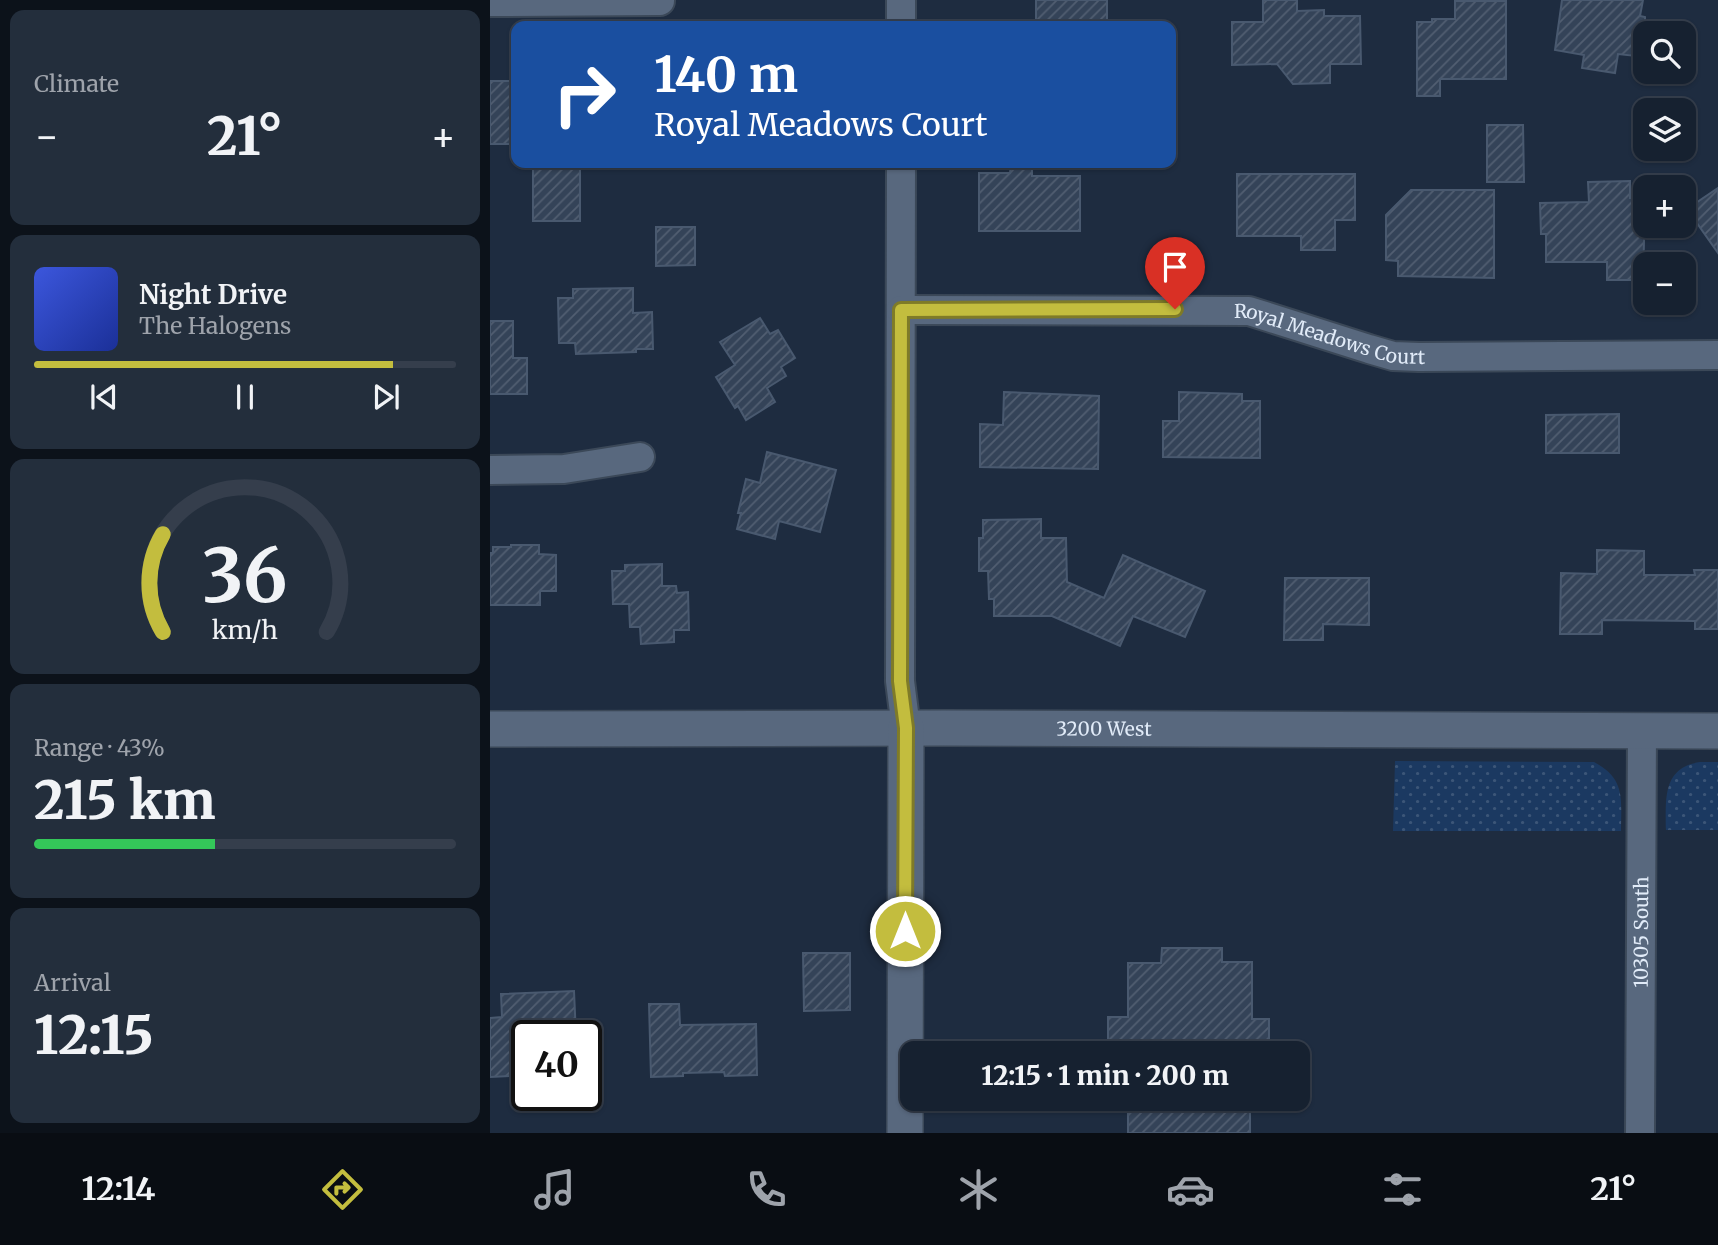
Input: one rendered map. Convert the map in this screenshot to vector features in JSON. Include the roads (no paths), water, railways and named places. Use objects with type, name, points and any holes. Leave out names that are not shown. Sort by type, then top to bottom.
[{"type":"street","points":[[901,0],[901,21]]},
{"type":"street","points":[[490,2],[660,1]]},
{"type":"street","points":[[901,168],[900,681],[906,728],[905,1133]]},
{"type":"street","name":"Royal Meadows Court","points":[[901,310],[1249,311],[1369,349],[1419,357],[1718,355]]},
{"type":"street","points":[[490,470],[564,469],[640,457]]},
{"type":"street","name":"3200 West","points":[[490,729],[1718,731]]},
{"type":"street","name":"10305 South","points":[[1640,1133],[1642,731]]}]
